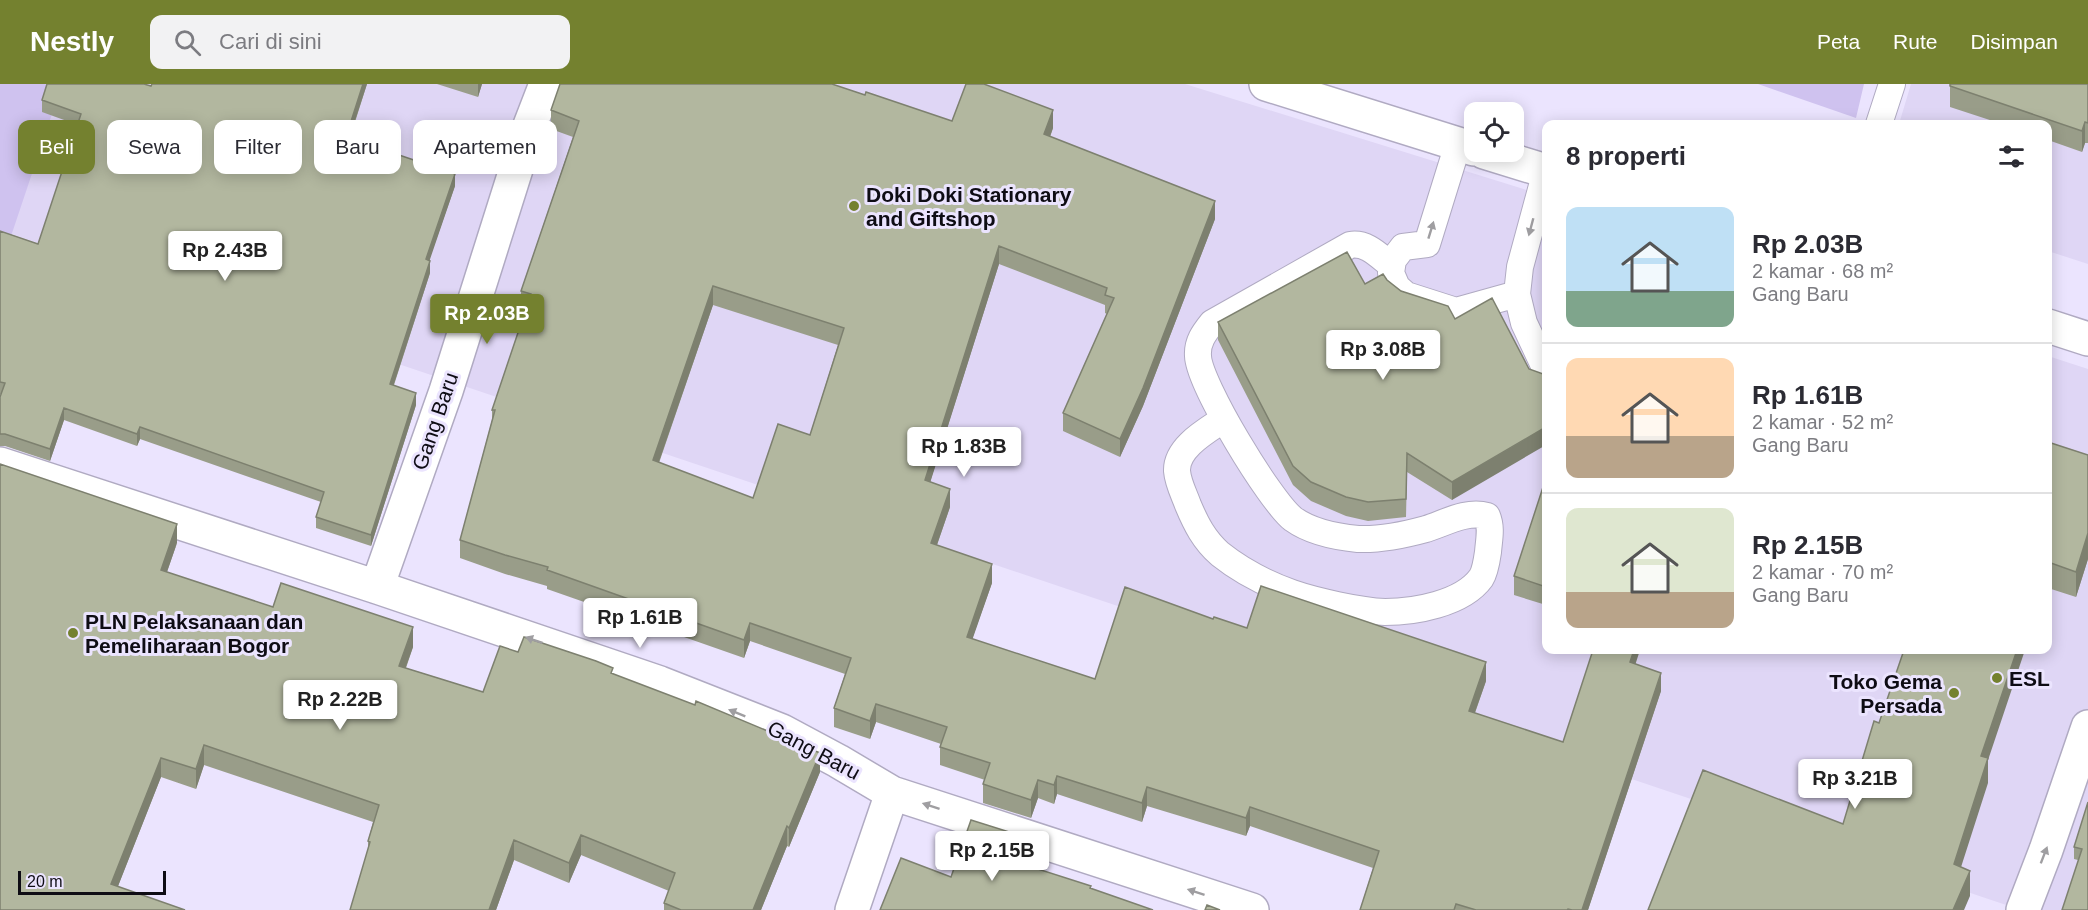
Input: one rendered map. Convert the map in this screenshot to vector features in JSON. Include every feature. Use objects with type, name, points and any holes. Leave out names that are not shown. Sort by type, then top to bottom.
[{"type":"street","name":"Gang Baru","points":[[377,587],[446,391],[529,128],[546,84]]},
{"type":"street","points":[[1266,84],[1464,146]]},
{"type":"street","points":[[1517,162],[1542,170]]},
{"type":"street","points":[[2052,327],[2088,339]]},
{"type":"street","name":"Gang Baru","points":[[0,464],[377,587],[660,683],[782,731],[892,793],[1252,910]]},
{"type":"street","points":[[2023,910],[2088,727]]},
{"type":"street","points":[[852,910],[892,793]]},
{"type":"lane","points":[[1881,120],[1892,84]]},
{"type":"lane","points":[[1465,162],[1427,243],[1403,248],[1393,260],[1391,273],[1397,287],[1406,295],[1456,311],[1517,294]]},
{"type":"lane","points":[[1542,186],[1520,267],[1517,294],[1524,323],[1542,361]]},
{"type":"lane","points":[[1224,419],[1192,440],[1177,468],[1179,484],[1198,529],[1220,553],[1252,575],[1291,593],[1330,603],[1384,612],[1420,608],[1452,600],[1481,577],[1487,557],[1490,525],[1487,516],[1470,514],[1424,530],[1391,537],[1360,539],[1323,533],[1294,520],[1272,497],[1224,419],[1199,364],[1197,353],[1201,336],[1212,323],[1350,244],[1359,243],[1392,266]]},
{"type":"shaded area","points":[[0,84],[1185,84],[1542,195],[1542,654],[2052,654],[2052,357],[2088,369],[2088,910],[2021,910],[0,230]]},
{"type":"shaded area","points":[[0,84],[62,84],[50,120],[18,120],[18,174],[32,174],[0,269]]},
{"type":"shaded area","points":[[1758,84],[1864,84],[1856,118]]},
{"type":"shaded area","points":[[1911,84],[2088,84],[2088,264],[2052,252],[2052,120],[1900,120]]},
{"type":"building","points":[[47,84],[144,84],[151,86],[152,84],[363,84],[351,120],[314,120],[314,174],[401,174],[401,156],[413,160],[413,174],[455,174],[426,259],[430,261],[390,384],[416,393],[371,535],[316,517],[324,492],[140,427],[137,434],[64,408],[50,449],[0,434],[0,397],[5,383],[0,382],[0,231],[38,244],[61,174],[95,174],[95,120],[79,120],[81,114],[42,100]]},
{"type":"building","points":[[560,84],[832,84],[865,95],[866,92],[952,121],[966,84],[984,84],[1053,110],[1044,134],[1215,201],[1143,388],[1120,439],[1063,413],[1114,298],[1105,295],[1107,288],[999,246],[925,480],[950,489],[931,543],[992,564],[967,637],[1095,679],[1125,587],[1213,619],[1214,617],[1247,628],[1261,586],[1486,662],[1469,711],[1563,742],[1592,654],[1633,654],[1630,662],[1661,673],[1582,910],[1476,910],[1456,904],[1454,910],[1360,910],[1379,851],[1250,807],[1246,818],[1147,787],[1142,803],[1057,776],[1054,785],[1038,780],[1031,800],[983,784],[990,763],[940,747],[947,727],[876,704],[870,721],[834,708],[851,658],[750,623],[744,640],[547,570],[548,567],[460,540],[495,410],[492,410],[531,294],[521,291],[579,121],[551,110]],"holes":[[[713,286],[844,328],[810,435],[778,424],[753,498],[653,460]]]},
{"type":"building","points":[[1950,84],[2088,84],[2088,123],[2085,122],[2082,131],[1950,86]]},
{"type":"building","points":[[1347,252],[1365,284],[1383,274],[1401,291],[1448,306],[1455,319],[1492,298],[1529,369],[1542,374],[1542,429],[1452,482],[1407,453],[1406,499],[1368,502],[1346,497],[1311,482],[1293,466],[1218,322]]},
{"type":"building","points":[[2052,443],[2088,455],[2088,533],[2076,572],[2052,563]]},
{"type":"building","points":[[0,464],[177,524],[161,570],[273,607],[281,583],[413,627],[399,666],[483,692],[500,646],[518,652],[524,637],[596,661],[613,668],[611,673],[695,705],[696,701],[820,753],[753,910],[681,910],[664,903],[675,873],[581,835],[569,863],[514,840],[489,910],[350,910],[379,805],[204,745],[196,769],[161,758],[111,884],[185,910],[0,910]]},
{"type":"building","points":[[1542,490],[1542,586],[1514,576]]},
{"type":"building","points":[[1903,654],[2016,654],[1981,756],[1988,758],[1954,864],[1970,871],[1953,910],[1648,910],[1703,770],[1843,824],[1874,721],[1879,723]]},
{"type":"building","points":[[2088,802],[2088,910],[2062,910],[2082,849],[2074,847]]},
{"type":"building","points":[[971,820],[1019,835],[1010,860],[1091,886],[1090,888],[1153,910],[880,910],[901,858],[951,877]]},
{"type":"building","points":[[1207,905],[1220,910],[1205,910]]},
{"type":"place","name":"Doki Doki Stationary and Giftshop","points":[[854,206]]},
{"type":"place","name":"PLN Pelaksanaan dan Pemeliharaan Bogor","points":[[73,633]]},
{"type":"place","name":"ESL","points":[[1997,678]]},
{"type":"place","name":"Toko Gema Persada","points":[[1954,693]]}]
